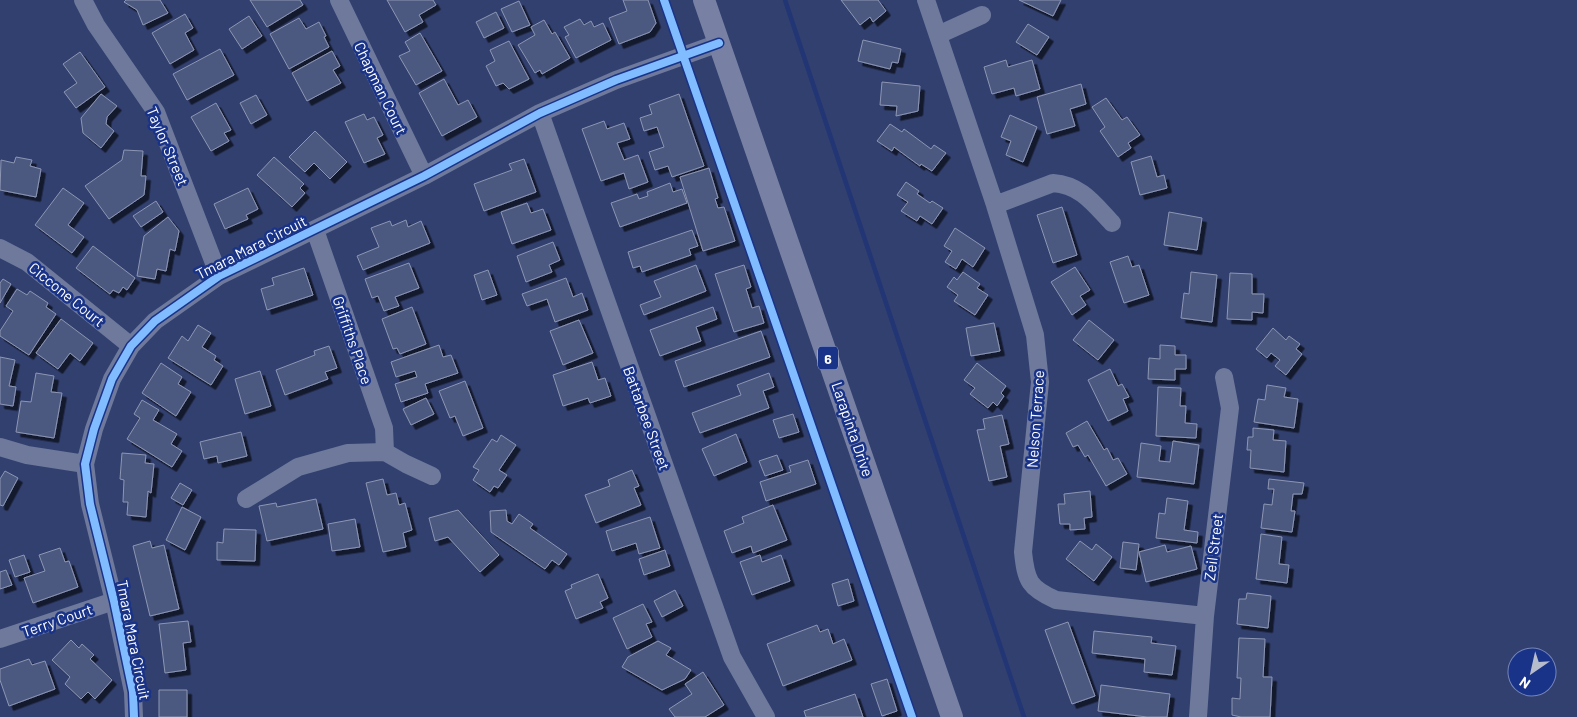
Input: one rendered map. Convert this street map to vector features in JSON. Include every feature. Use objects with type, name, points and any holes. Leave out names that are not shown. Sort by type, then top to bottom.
[{"type":"main road","name":"Larapinta Drive","points":[[704,0],[952,717]]},
{"type":"street","name":"Taylor Street","points":[[83,0],[96,25],[156,112],[219,276]]},
{"type":"street","name":"Nelson Terrace","points":[[926,0],[995,205],[1035,335],[1040,382],[1023,552],[1025,570],[1030,584],[1042,594],[1056,600],[1204,616]]},
{"type":"street","name":"Chapman Court","points":[[342,1],[424,176]]},
{"type":"street","points":[[938,34],[982,15]]},
{"type":"street","name":"Tmara Mara Circuit","points":[[134,717],[133,692],[114,600],[90,504],[85,464],[94,429],[112,380],[132,346],[155,321],[219,276],[424,176],[540,113],[616,80],[719,43]]},
{"type":"street","name":"Battarbee Street","points":[[540,113],[732,657],[766,717]]},
{"type":"street","points":[[995,205],[1052,183],[1062,184],[1076,189],[1085,195],[1112,223]]},
{"type":"street","name":"Griffiths Place","points":[[315,230],[384,428],[385,452]]},
{"type":"street","name":"Ciccone Court","points":[[0,248],[27,262],[132,346]]},
{"type":"street","name":"Zeil Street","points":[[1198,717],[1204,616],[1230,408],[1224,377]]},
{"type":"street","points":[[0,447],[27,455],[85,464]]},
{"type":"street","points":[[246,499],[298,467],[348,453],[385,452],[432,476]]},
{"type":"street","name":"Terry Court","points":[[0,640],[114,600]]},
{"type":"building","points":[[126,0],[160,0],[168,13],[143,25],[137,10],[124,2]]},
{"type":"building","points":[[250,0],[300,0],[303,5],[267,27]]},
{"type":"building","points":[[387,0],[433,0],[436,5],[419,15],[423,22],[405,32]]},
{"type":"building","points":[[623,0],[648,0],[656,23],[650,32],[619,44],[609,18],[627,11]]},
{"type":"building","points":[[841,0],[878,0],[886,11],[873,22],[870,17],[860,25]]},
{"type":"building","points":[[1019,0],[1061,0],[1053,16]]},
{"type":"building","points":[[519,1],[530,25],[512,32],[501,9]]},
{"type":"building","points":[[496,12],[504,28],[484,38],[476,22]]},
{"type":"building","points":[[185,14],[193,28],[185,33],[194,50],[170,64],[152,33]]},
{"type":"building","points":[[249,16],[262,36],[242,49],[229,29]]},
{"type":"building","points":[[299,18],[306,29],[319,22],[329,47],[289,69],[270,34]]},
{"type":"building","points":[[580,19],[584,25],[591,21],[594,27],[603,23],[611,40],[576,58],[565,37],[569,35],[564,27]]},
{"type":"building","points":[[544,20],[552,34],[555,32],[570,58],[542,74],[540,70],[535,73],[518,45],[535,35],[531,27]]},
{"type":"building","points":[[1028,24],[1049,37],[1037,55],[1016,42]]},
{"type":"building","points":[[420,33],[442,71],[416,85],[399,56],[410,51],[405,42]]},
{"type":"building","points":[[863,40],[901,49],[898,63],[892,62],[890,69],[858,61]]},
{"type":"building","points":[[509,41],[529,79],[509,89],[503,83],[496,86],[486,66],[495,61],[490,50]]},
{"type":"building","points":[[220,49],[234,75],[187,100],[173,74]]},
{"type":"building","points":[[332,51],[340,66],[333,70],[341,83],[307,101],[292,73]]},
{"type":"building","points":[[80,52],[105,87],[76,108],[64,92],[77,83],[63,64]]},
{"type":"building","points":[[1006,60],[1008,67],[1032,60],[1040,89],[1016,96],[1014,88],[992,94],[984,67]]},
{"type":"building","points":[[444,79],[458,105],[468,100],[477,117],[442,136],[419,93]]},
{"type":"building","points":[[882,82],[920,86],[918,111],[896,116],[897,106],[880,105]]},
{"type":"building","points":[[1081,84],[1086,104],[1070,109],[1075,126],[1047,134],[1037,97]]},
{"type":"building","points":[[101,94],[117,106],[107,117],[106,124],[114,131],[101,148],[83,133],[81,118]]},
{"type":"building","points":[[679,94],[704,166],[672,177],[668,166],[655,170],[649,152],[664,147],[657,127],[644,131],[640,118],[652,114],[649,105]]},
{"type":"building","points":[[256,95],[267,115],[251,124],[240,103]]},
{"type":"building","points":[[1106,98],[1122,120],[1127,117],[1140,135],[1128,143],[1131,148],[1118,157],[1100,131],[1105,127],[1092,107]]},
{"type":"building","points":[[216,103],[231,130],[224,133],[229,141],[211,151],[191,117]]},
{"type":"building","points":[[364,114],[367,120],[374,117],[383,135],[377,138],[385,154],[364,163],[345,122]]},
{"type":"building","points":[[1010,115],[1037,127],[1023,162],[1006,155],[1011,141],[1001,137]]},
{"type":"building","points":[[604,121],[607,129],[624,123],[630,139],[617,143],[624,160],[638,155],[648,182],[629,189],[624,173],[601,181],[582,129]]},
{"type":"building","points":[[890,124],[902,132],[904,129],[931,149],[934,145],[946,153],[932,171],[921,164],[920,166],[894,147],[892,151],[877,141]]},
{"type":"building","points":[[315,131],[347,162],[330,179],[314,163],[305,172],[289,157]]},
{"type":"building","points":[[124,150],[143,151],[141,176],[146,176],[144,195],[109,219],[85,186],[122,160]]},
{"type":"building","points":[[1151,156],[1157,177],[1164,175],[1167,188],[1140,195],[1131,162]]},
{"type":"building","points":[[16,157],[32,160],[30,166],[41,169],[36,197],[0,190],[1,160],[14,163]]},
{"type":"building","points":[[274,157],[304,184],[300,188],[305,193],[292,207],[257,175]]},
{"type":"building","points":[[524,159],[536,192],[484,211],[474,184],[512,170],[509,164]]},
{"type":"building","points":[[709,168],[718,198],[715,199],[718,208],[724,207],[735,241],[703,251],[680,177]]},
{"type":"building","points":[[906,182],[919,191],[917,194],[930,203],[932,201],[943,208],[932,224],[920,216],[917,221],[901,211],[908,202],[897,195]]},
{"type":"building","points":[[670,183],[673,192],[682,189],[687,203],[620,227],[611,203],[637,194],[639,199],[648,196],[647,192]]},
{"type":"building","points":[[63,188],[84,203],[68,225],[84,237],[72,253],[35,225]]},
{"type":"building","points":[[248,188],[258,209],[246,215],[248,219],[225,229],[214,204]]},
{"type":"building","points":[[156,201],[163,212],[141,227],[133,216]]},
{"type":"building","points":[[527,203],[531,213],[543,209],[551,230],[512,244],[501,212]]},
{"type":"building","points":[[1062,207],[1077,255],[1053,263],[1037,215]]},
{"type":"building","points":[[1169,212],[1202,218],[1197,250],[1164,245]]},
{"type":"building","points":[[168,217],[179,231],[175,251],[170,249],[166,271],[157,269],[155,279],[137,276],[144,236]]},
{"type":"building","points":[[406,220],[408,227],[421,221],[430,243],[363,270],[357,256],[379,247],[371,228],[390,221],[392,226]]},
{"type":"building","points":[[955,228],[985,248],[973,267],[962,259],[956,269],[945,262],[952,251],[944,246]]},
{"type":"building","points":[[692,230],[698,246],[689,249],[691,255],[642,272],[640,266],[633,268],[628,252]]},
{"type":"building","points":[[553,242],[560,260],[549,265],[552,272],[526,282],[517,256]]},
{"type":"building","points":[[93,246],[135,278],[127,290],[123,287],[119,293],[113,290],[110,294],[76,268]]},
{"type":"building","points":[[1128,256],[1132,267],[1139,265],[1149,295],[1124,303],[1110,262]]},
{"type":"building","points":[[409,263],[419,288],[395,297],[399,306],[384,311],[378,296],[372,298],[365,279]]},
{"type":"building","points":[[696,265],[706,291],[644,315],[640,305],[661,297],[654,281]]},
{"type":"building","points":[[744,265],[751,287],[746,289],[752,308],[759,306],[764,323],[734,332],[715,274]]},
{"type":"building","points":[[1075,267],[1090,290],[1080,296],[1086,305],[1072,315],[1051,282]]},
{"type":"building","points":[[304,268],[313,295],[267,310],[261,289],[274,285],[272,278]]},
{"type":"building","points":[[488,270],[497,295],[482,300],[474,275]]},
{"type":"building","points":[[963,272],[980,284],[977,288],[988,295],[975,315],[954,301],[958,295],[947,287],[954,277],[957,280]]},
{"type":"building","points":[[1191,272],[1217,275],[1212,322],[1181,318],[1184,293],[1189,294]]},
{"type":"building","points":[[1230,273],[1252,274],[1252,294],[1264,294],[1263,313],[1252,312],[1252,320],[1227,319]]},
{"type":"building","points":[[566,278],[573,297],[582,293],[588,310],[555,322],[547,299],[527,306],[522,294]]},
{"type":"building","points":[[3,279],[11,284],[0,303],[0,283]]},
{"type":"building","points":[[17,289],[27,295],[30,291],[48,303],[46,307],[56,314],[29,355],[0,336],[0,331],[13,311],[6,306]]},
{"type":"building","points":[[412,307],[426,344],[400,354],[397,348],[393,349],[382,319]]},
{"type":"building","points":[[713,307],[717,319],[696,327],[701,341],[660,356],[650,330]]},
{"type":"building","points":[[61,319],[93,343],[80,361],[70,353],[58,369],[36,353]]},
{"type":"building","points":[[579,320],[593,353],[563,365],[550,331]]},
{"type":"building","points":[[1089,320],[1114,340],[1098,360],[1073,340]]},
{"type":"building","points":[[994,323],[1000,351],[971,356],[966,328]]},
{"type":"building","points":[[198,325],[211,333],[202,347],[216,356],[214,360],[223,366],[211,385],[168,358],[182,336],[188,341]]},
{"type":"building","points":[[1273,328],[1286,340],[1289,336],[1300,344],[1296,349],[1302,354],[1286,375],[1275,366],[1280,360],[1271,353],[1267,358],[1256,349]]},
{"type":"building","points":[[761,331],[770,357],[684,387],[675,361]]},
{"type":"building","points":[[439,345],[443,357],[451,355],[458,373],[425,384],[428,393],[401,402],[395,384],[417,377],[415,371],[396,377],[391,362]]},
{"type":"building","points":[[1160,345],[1175,346],[1175,355],[1186,355],[1186,369],[1175,369],[1175,380],[1148,379],[1149,358],[1160,359]]},
{"type":"building","points":[[329,346],[337,368],[325,372],[328,379],[285,395],[276,370],[315,355],[314,351]]},
{"type":"building","points":[[0,357],[15,360],[9,386],[16,387],[13,406],[0,404]]},
{"type":"building","points":[[592,362],[598,380],[605,378],[611,396],[590,403],[588,398],[563,406],[553,375]]},
{"type":"building","points":[[161,363],[182,377],[178,384],[191,392],[176,416],[142,393]]},
{"type":"building","points":[[977,363],[1006,386],[1001,393],[1004,396],[997,406],[993,402],[988,408],[970,394],[975,388],[964,380]]},
{"type":"building","points":[[1110,369],[1118,386],[1122,384],[1129,397],[1123,399],[1128,411],[1108,421],[1088,380]]},
{"type":"building","points":[[260,371],[271,406],[245,414],[235,379]]},
{"type":"building","points":[[36,373],[54,376],[51,392],[62,393],[54,438],[16,432],[21,401],[31,402]]},
{"type":"building","points":[[769,373],[774,387],[763,391],[769,408],[700,433],[692,413],[741,395],[737,385]]},
{"type":"building","points":[[465,381],[483,428],[463,436],[455,416],[450,418],[439,391]]},
{"type":"building","points":[[1267,385],[1286,388],[1284,397],[1298,399],[1294,428],[1254,422],[1258,399],[1265,400]]},
{"type":"building","points":[[1158,387],[1181,388],[1180,406],[1186,406],[1185,423],[1197,424],[1196,438],[1156,436]]},
{"type":"building","points":[[426,398],[434,414],[411,425],[403,409]]},
{"type":"building","points":[[142,400],[159,410],[153,420],[177,434],[171,444],[182,451],[172,467],[127,439],[140,418],[134,414]]},
{"type":"building","points":[[793,414],[799,432],[779,438],[773,420]]},
{"type":"building","points":[[1002,415],[1009,444],[1000,446],[1007,477],[989,481],[977,430],[985,429],[983,419]]},
{"type":"building","points":[[1087,421],[1104,450],[1107,448],[1113,460],[1118,458],[1127,474],[1106,486],[1088,455],[1085,457],[1078,445],[1073,447],[1066,433]]},
{"type":"building","points":[[1253,428],[1274,430],[1273,440],[1286,441],[1284,472],[1250,468],[1251,450],[1247,450],[1248,437],[1253,437]]},
{"type":"building","points":[[241,432],[247,456],[218,463],[217,456],[204,459],[200,442]]},
{"type":"building","points":[[736,434],[747,462],[714,476],[702,449]]},
{"type":"building","points":[[501,435],[516,445],[499,470],[507,475],[498,488],[494,486],[490,492],[473,480],[479,470],[473,467],[492,439],[497,442]]},
{"type":"building","points":[[1173,441],[1199,445],[1194,484],[1137,477],[1141,443],[1161,446],[1159,461],[1170,462]]},
{"type":"building","points":[[122,453],[146,455],[145,463],[154,464],[151,493],[148,491],[146,517],[127,515],[128,502],[123,502],[124,480],[120,479]]},
{"type":"building","points":[[777,455],[783,470],[765,476],[759,461]]},
{"type":"building","points":[[808,460],[816,484],[766,501],[760,482],[791,472],[789,466]]},
{"type":"building","points":[[632,470],[639,486],[634,488],[641,505],[596,523],[585,495],[610,486],[608,480]]},
{"type":"building","points":[[5,471],[18,478],[3,506],[0,505],[0,479]]},
{"type":"building","points":[[383,479],[387,495],[396,493],[399,505],[405,503],[412,530],[403,533],[406,547],[383,552],[366,483]]},
{"type":"building","points":[[1269,479],[1304,483],[1302,494],[1293,494],[1291,511],[1295,511],[1292,532],[1261,528],[1264,504],[1272,505],[1274,489],[1268,489]]},
{"type":"building","points":[[180,483],[192,490],[183,505],[171,498]]},
{"type":"building","points":[[1090,491],[1092,517],[1084,518],[1085,529],[1070,530],[1070,524],[1060,524],[1058,504],[1065,504],[1064,494]]},
{"type":"building","points":[[1167,498],[1188,501],[1184,530],[1198,532],[1197,543],[1156,538],[1159,513],[1165,514]]},
{"type":"building","points":[[316,499],[323,529],[267,541],[259,506],[276,503],[277,507]]},
{"type":"building","points":[[773,505],[787,540],[753,553],[751,546],[732,553],[724,531],[744,523],[742,517]]},
{"type":"building","points":[[182,507],[201,517],[185,550],[166,540]]},
{"type":"building","points":[[458,510],[499,555],[480,572],[448,537],[435,541],[429,518]]},
{"type":"building","points":[[506,510],[507,521],[512,524],[519,514],[533,524],[530,528],[567,554],[559,565],[552,560],[545,569],[491,532],[490,511]]},
{"type":"building","points":[[650,517],[660,548],[639,554],[636,543],[612,551],[606,531]]},
{"type":"building","points":[[355,519],[360,547],[332,551],[328,524]]},
{"type":"building","points":[[224,529],[256,530],[255,561],[217,560],[217,542],[223,543]]},
{"type":"building","points":[[1261,534],[1282,537],[1279,564],[1289,565],[1287,583],[1256,579]]},
{"type":"building","points":[[150,541],[152,548],[164,545],[179,609],[150,616],[133,546]]},
{"type":"building","points":[[1080,541],[1092,550],[1096,544],[1112,557],[1094,581],[1066,559]]},
{"type":"building","points":[[1123,542],[1139,544],[1136,570],[1120,568]]},
{"type":"building","points":[[1165,545],[1167,552],[1191,546],[1197,569],[1146,582],[1139,552]]},
{"type":"building","points":[[60,548],[65,562],[69,561],[78,587],[33,603],[24,578],[45,571],[39,555]]},
{"type":"building","points":[[665,550],[670,566],[644,575],[639,559]]},
{"type":"building","points":[[24,555],[30,572],[15,577],[9,560]]},
{"type":"building","points":[[760,555],[762,562],[781,555],[790,581],[752,595],[740,562]]},
{"type":"building","points":[[6,570],[12,585],[0,589],[0,572]]},
{"type":"building","points":[[598,574],[608,598],[600,602],[603,608],[576,619],[565,591],[572,588],[571,585]]},
{"type":"building","points":[[848,579],[854,601],[838,606],[832,584]]},
{"type":"building","points":[[675,590],[683,606],[662,617],[654,601]]},
{"type":"building","points":[[1247,593],[1271,596],[1268,628],[1237,624],[1239,599],[1246,599]]},
{"type":"building","points":[[643,604],[652,622],[646,624],[652,637],[627,649],[613,618]]},
{"type":"building","points":[[188,621],[191,642],[183,643],[186,670],[165,673],[159,624]]},
{"type":"building","points":[[1068,622],[1095,696],[1072,704],[1045,630]]},
{"type":"building","points":[[817,625],[820,632],[828,629],[833,644],[844,639],[852,660],[783,686],[767,644]]},
{"type":"building","points":[[1094,631],[1152,637],[1151,643],[1176,646],[1172,675],[1144,672],[1145,659],[1092,653]]},
{"type":"building","points":[[1239,638],[1265,639],[1263,677],[1272,677],[1270,717],[1241,717],[1232,715],[1232,698],[1240,699],[1241,678],[1237,678]]},
{"type":"building","points":[[71,640],[79,648],[82,644],[94,655],[90,659],[112,680],[95,699],[88,692],[81,699],[65,684],[70,677],[52,660]]},
{"type":"building","points":[[658,641],[671,648],[666,655],[691,670],[685,679],[662,690],[622,667],[628,657]]},
{"type":"building","points":[[29,659],[32,665],[45,661],[55,689],[9,706],[0,680],[0,669]]},
{"type":"building","points":[[703,672],[724,705],[705,717],[675,717],[669,709],[692,694],[685,684]]},
{"type":"building","points":[[887,679],[897,711],[882,716],[871,684]]},
{"type":"building","points":[[1101,685],[1170,694],[1167,717],[1147,717],[1098,711]]},
{"type":"building","points":[[159,690],[187,690],[187,717],[159,717]]},
{"type":"building","points":[[855,694],[863,717],[806,717],[804,711]]},
{"type":"waterway","points":[[785,0],[1024,717]]},
{"type":"cycle path","points":[[664,0],[912,717]]},
{"type":"cycle path","points":[[134,717],[133,692],[114,601],[90,504],[85,464],[94,429],[112,379],[131,346],[155,321],[219,276],[424,176],[540,113],[616,80],[719,43]]}]
